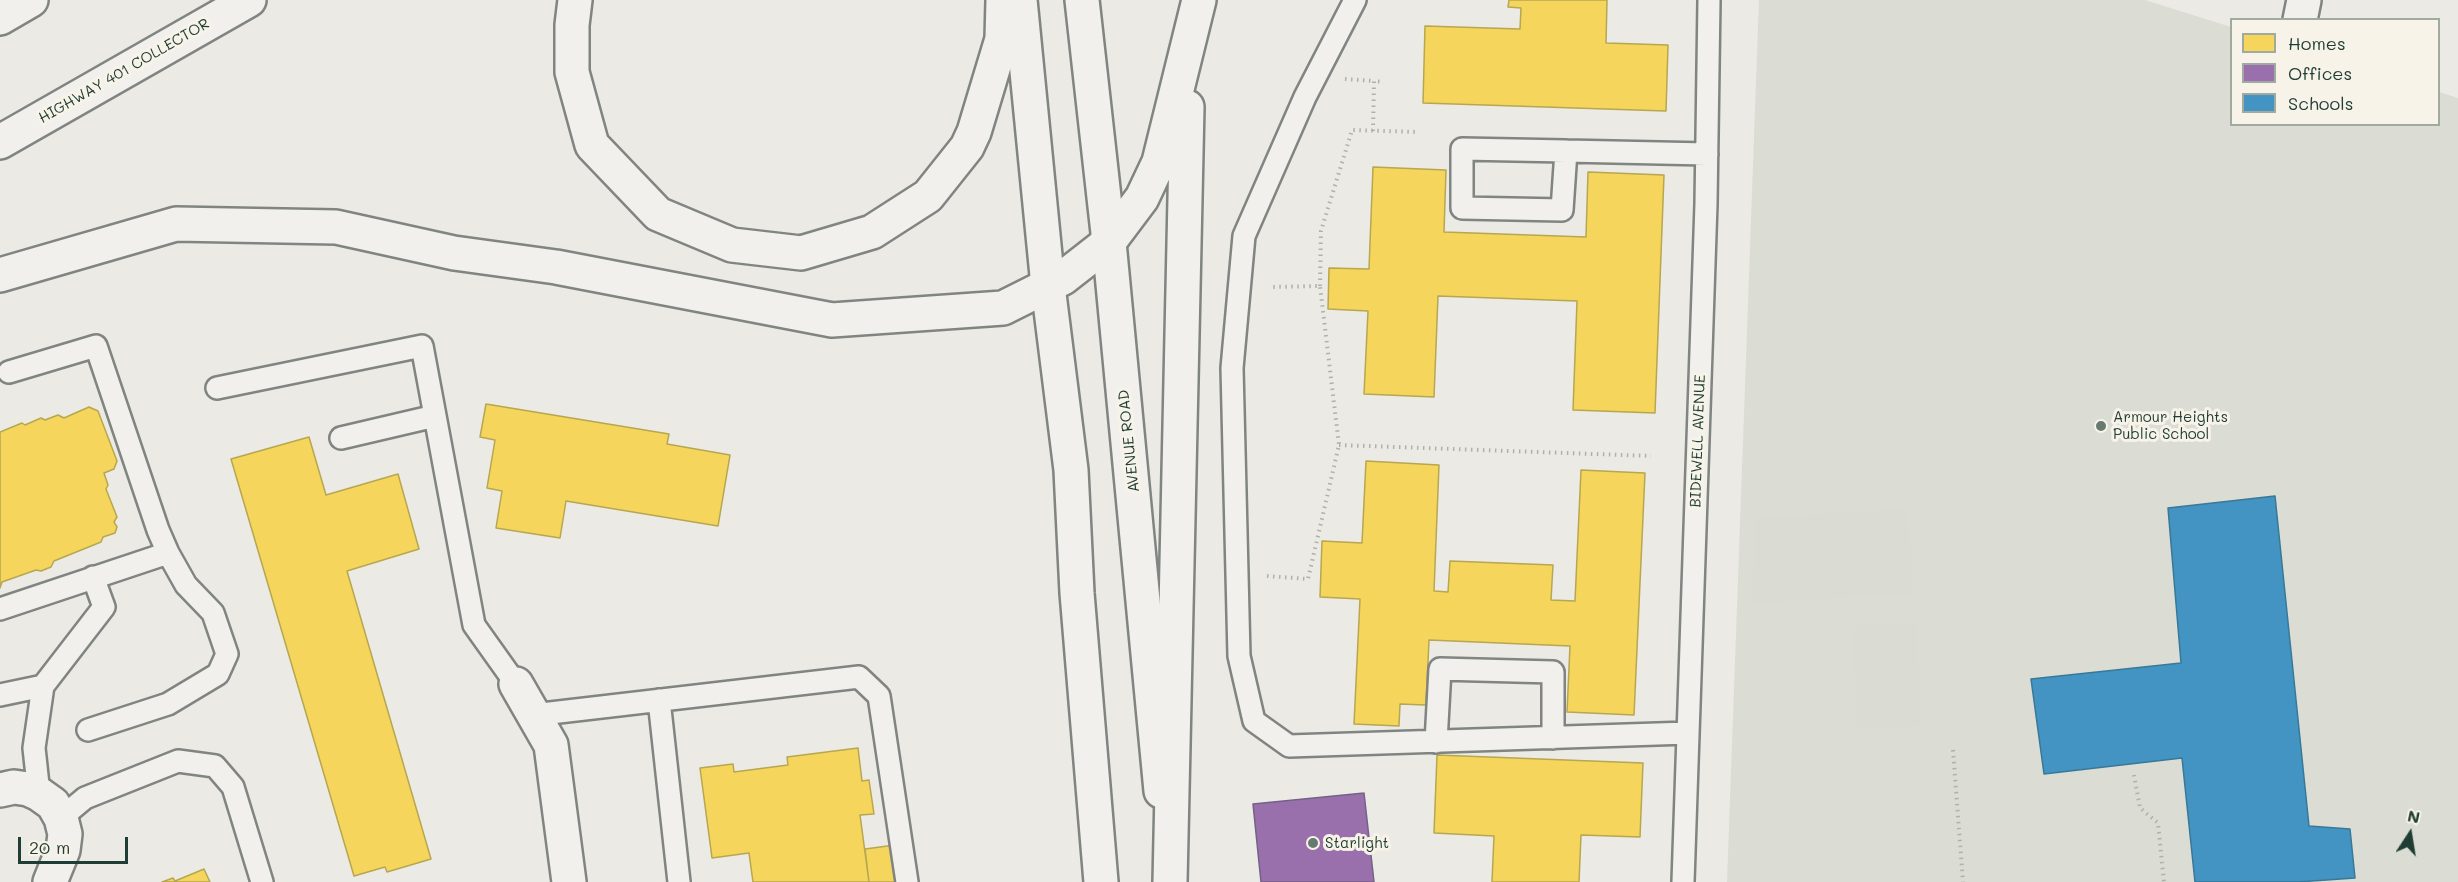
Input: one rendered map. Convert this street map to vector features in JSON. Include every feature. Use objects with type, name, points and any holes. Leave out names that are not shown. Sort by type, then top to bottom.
[{"type":"main road","points":[[0,18],[31,0]]},
{"type":"main road","name":"HIGHWAY 401 COLLECTOR","points":[[0,142],[249,0]]},
{"type":"main road","points":[[575,0],[572,25],[572,72],[592,145],[658,214],[732,245],[801,253],[872,232],[928,196],[954,164],[967,147],[974,132],[1002,39],[1003,0]]},
{"type":"main road","points":[[1020,0],[1048,286],[1071,470],[1077,593],[1101,882]]},
{"type":"main road","name":"AVENUE ROAD","points":[[1082,0],[1109,242],[1169,882]]},
{"type":"main road","points":[[0,275],[176,224],[336,227],[454,253],[556,267],[832,320],[1003,308],[1063,278],[1109,242],[1142,198],[1159,162],[1199,0]]},
{"type":"main road","points":[[2300,18],[2304,0]]},
{"type":"main road","points":[[1169,882],[1189,44]]},
{"type":"main road","points":[[516,684],[551,745],[569,882]]},
{"type":"main road","points":[[0,788],[28,789],[39,794],[53,804],[61,818],[65,834],[63,850],[50,882]]},
{"type":"lane","points":[[1355,0],[1305,98],[1244,236],[1232,368],[1239,656],[1254,721],[1289,746],[1688,733]]},
{"type":"lane","name":"BIDEWELL AVENUE","points":[[1683,882],[1707,154],[1709,0]]},
{"type":"lane","points":[[1566,151],[1562,210],[1462,208],[1462,149],[1566,151],[1707,154]]},
{"type":"lane","points":[[9,372],[96,346],[168,553],[186,585],[213,613],[226,654],[218,674],[168,704],[88,730]]},
{"type":"lane","points":[[217,388],[422,346],[474,625],[516,684]]},
{"type":"lane","points":[[340,438],[435,416]]},
{"type":"lane","points":[[0,609],[168,553]]},
{"type":"lane","points":[[39,794],[34,748],[43,686],[105,606],[93,578]]},
{"type":"lane","points":[[1436,742],[1440,669],[1553,672],[1553,738]]},
{"type":"lane","points":[[533,715],[859,677],[879,696],[907,882]]},
{"type":"lane","points":[[0,695],[43,686]]},
{"type":"lane","points":[[659,700],[679,882]]},
{"type":"lane","points":[[61,818],[85,798],[178,761],[215,766],[233,787],[262,882]]},
{"type":"path","points":[[1374,131],[1374,81],[1384,82]]},
{"type":"path","points":[[1263,575],[1308,579],[1339,445],[1320,286],[1321,231],[1352,130],[1418,132]]},
{"type":"path","points":[[1266,287],[1320,286]]},
{"type":"path","points":[[1339,445],[1651,456]]},
{"type":"path","points":[[1953,750],[1964,882]]},
{"type":"path","points":[[2134,775],[2140,808],[2158,823],[2164,882]]},
{"type":"shaded area","name":"Armour Heights Public School","points":[[1759,0],[2145,0],[2230,27],[2230,126],[2440,126],[2440,92],[2458,98],[2458,882],[1727,882]]},
{"type":"shaded area","points":[[1908,509],[1913,593],[1753,603],[1755,518]]},
{"type":"shaded area","points":[[1917,624],[1920,726],[1856,728],[1854,626]]},
{"type":"building: Homes","points":[[1509,0],[1607,0],[1606,43],[1668,45],[1666,111],[1423,103],[1425,26],[1520,29],[1521,8],[1508,7]]},
{"type":"building: Homes","points":[[1373,167],[1446,170],[1444,232],[1586,237],[1588,172],[1664,175],[1655,413],[1573,410],[1577,301],[1438,296],[1434,397],[1364,394],[1368,311],[1328,309],[1329,268],[1369,269]]},
{"type":"building: Homes","points":[[486,404],[669,434],[667,444],[730,455],[718,526],[566,501],[560,538],[496,528],[502,491],[487,488],[495,440],[480,437]]},
{"type":"building: Homes","points":[[89,407],[98,411],[117,461],[114,469],[104,473],[108,485],[106,489],[117,517],[114,522],[117,527],[115,533],[103,537],[101,542],[54,561],[51,567],[2,582],[0,588],[0,432],[41,418],[45,420],[58,415],[64,418]]},
{"type":"building: Homes","points":[[309,437],[326,495],[398,474],[419,549],[347,571],[431,859],[387,872],[385,867],[354,876],[231,459]]},
{"type":"building: Homes","points":[[1366,461],[1439,465],[1434,591],[1448,592],[1450,561],[1553,565],[1551,600],[1575,601],[1581,470],[1645,473],[1634,715],[1567,712],[1570,646],[1429,640],[1426,705],[1400,704],[1399,726],[1354,724],[1360,599],[1320,597],[1322,541],[1362,543]]},
{"type":"building: Homes","points":[[858,748],[862,781],[869,780],[874,814],[860,815],[869,882],[753,882],[749,853],[712,858],[700,768],[733,764],[734,772],[788,765],[787,757]]},
{"type":"building: Homes","points":[[1437,755],[1643,763],[1640,837],[1581,835],[1579,882],[1492,882],[1494,836],[1434,833]]},
{"type":"building: Homes","points":[[910,843],[915,882],[869,882],[865,849]]},
{"type":"building: Homes","points":[[204,869],[210,882],[162,882],[173,878],[175,881]]},
{"type":"building: Offices","name":"Starlight","points":[[1364,793],[1374,882],[1261,882],[1253,804]]},
{"type":"building: Schools","points":[[2275,496],[2309,826],[2350,829],[2355,878],[2298,882],[2195,882],[2182,758],[2044,774],[2031,679],[2181,663],[2168,508]]},
{"type":"place","name":"Armour Heights Public School","points":[[2101,426]]},
{"type":"place","name":"Starlight","points":[[1313,843]]}]
